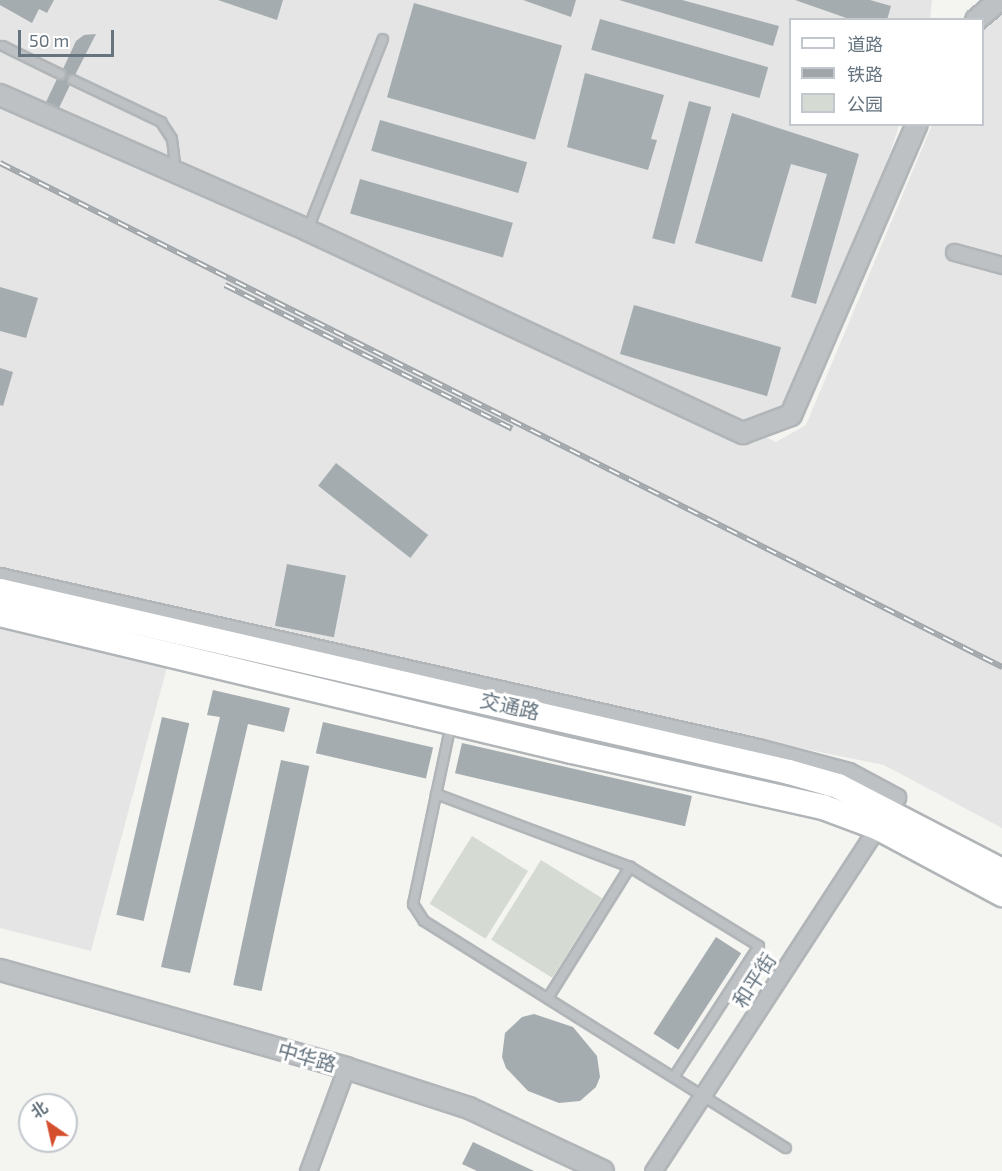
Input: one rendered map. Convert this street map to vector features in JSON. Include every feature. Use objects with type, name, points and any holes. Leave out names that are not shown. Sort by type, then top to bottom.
[{"type":"main road","name":"交通路","points":[[0,591],[758,764],[837,786],[1002,871]]},
{"type":"main road","name":"交通路","points":[[0,614],[452,722],[770,793],[823,807],[888,812],[1002,894]]},
{"type":"street","points":[[978,18],[1000,0]]},
{"type":"street","points":[[0,95],[307,230],[743,433],[791,415],[916,126]]},
{"type":"street","points":[[954,252],[1002,265]]},
{"type":"street","points":[[0,576],[758,747],[849,771],[888,812]]},
{"type":"street","name":"和平街","points":[[653,1171],[888,812]]},
{"type":"street","name":"中华路","points":[[0,970],[346,1068],[469,1108],[599,1170]]},
{"type":"street","points":[[308,1171],[346,1068]]},
{"type":"lane","points":[[307,230],[383,39]]},
{"type":"lane","points":[[3,46],[60,74]]},
{"type":"lane","points":[[73,80],[161,122],[172,139],[176,171]]},
{"type":"lane","points":[[452,722],[413,904],[424,921],[786,1148]]},
{"type":"lane","points":[[436,794],[630,867],[759,945],[674,1077]]},
{"type":"lane","points":[[548,998],[630,867]]},
{"type":"shaded area","points":[[0,0],[932,0],[930,18],[789,18],[789,126],[899,126],[888,160],[787,408],[739,424],[776,442],[806,425],[932,126],[984,126],[984,30],[1002,15],[1002,828],[884,765],[179,622],[91,951],[0,928]]},
{"type":"green space","points":[[472,836],[528,871],[486,939],[430,904]]},
{"type":"green space","points":[[541,860],[602,898],[552,978],[491,940]]},
{"type":"building","points":[[0,0],[54,0],[47,13],[39,9],[32,23],[0,5]]},
{"type":"building","points":[[218,0],[283,0],[277,20]]},
{"type":"building","points":[[523,0],[576,0],[571,17]]},
{"type":"building","points":[[619,0],[682,0],[779,26],[773,46]]},
{"type":"building","points":[[795,0],[870,0],[891,6],[888,18],[846,18]]},
{"type":"building","points":[[414,3],[562,45],[535,140],[387,97]]},
{"type":"building","points":[[600,19],[768,67],[759,98],[591,50]]},
{"type":"building","points":[[96,34],[75,75],[68,77],[70,85],[59,108],[46,102],[57,79],[66,76],[63,69],[76,41],[84,35]]},
{"type":"building","points":[[585,73],[664,95],[651,139],[657,140],[648,170],[567,147]]},
{"type":"building","points":[[689,101],[711,107],[674,244],[652,238]]},
{"type":"building","points":[[732,113],[859,154],[816,304],[791,297],[827,174],[791,164],[762,262],[695,243]]},
{"type":"building","points":[[380,120],[527,162],[518,193],[371,151]]},
{"type":"building","points":[[360,179],[513,223],[503,257],[350,214]]},
{"type":"building","points":[[0,287],[38,298],[26,338],[0,331]]},
{"type":"building","points":[[634,305],[781,347],[767,396],[620,354]]},
{"type":"building","points":[[0,368],[13,372],[3,406],[0,405]]},
{"type":"building","points":[[336,463],[428,535],[410,558],[318,486]]},
{"type":"building","points":[[287,564],[346,575],[334,637],[275,626]]},
{"type":"building","points":[[213,690],[290,708],[284,732],[248,724],[190,973],[161,967],[220,717],[207,715]]},
{"type":"building","points":[[162,717],[189,723],[144,921],[116,915]]},
{"type":"building","points":[[323,722],[433,747],[426,779],[316,753]]},
{"type":"building","points":[[462,743],[692,796],[685,826],[455,773]]},
{"type":"building","points":[[281,760],[309,766],[262,991],[233,985]]},
{"type":"building","points":[[716,937],[741,953],[679,1050],[653,1033]]},
{"type":"building","points":[[534,1014],[573,1027],[597,1056],[600,1077],[596,1087],[580,1101],[559,1103],[528,1091],[506,1068],[502,1057],[505,1033],[522,1017]]},
{"type":"building","points":[[473,1142],[534,1171],[477,1171],[462,1164]]},
{"type":"railway","points":[[0,163],[1002,667]]},
{"type":"railway","points":[[225,285],[512,429]]}]
